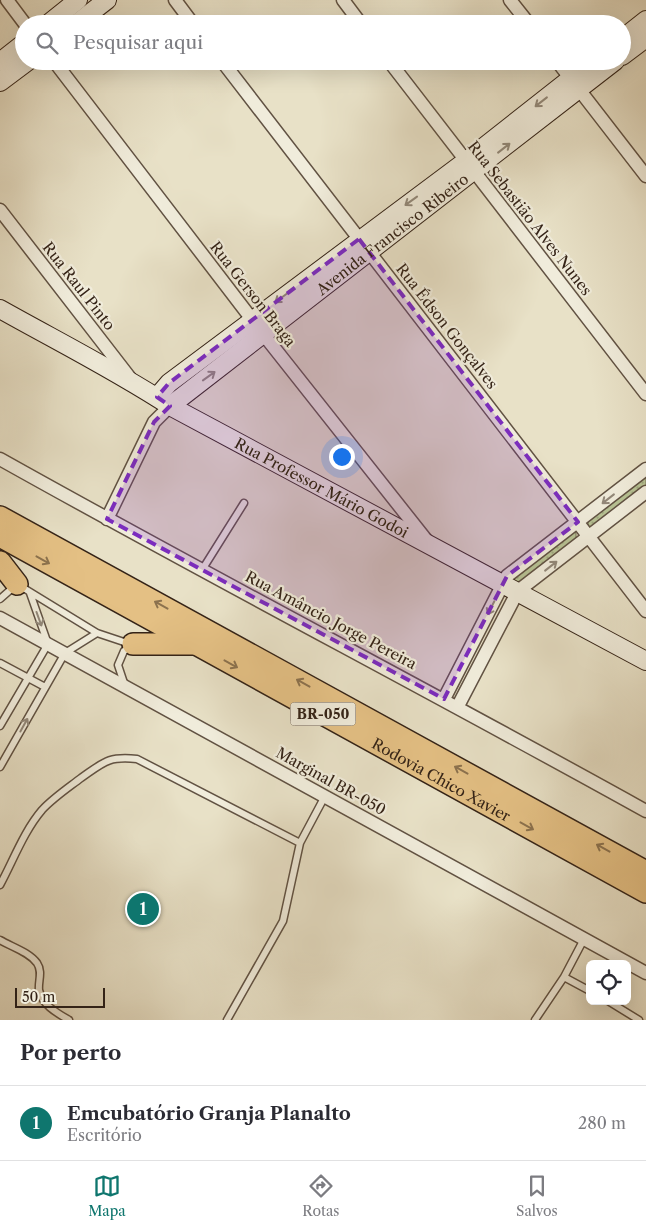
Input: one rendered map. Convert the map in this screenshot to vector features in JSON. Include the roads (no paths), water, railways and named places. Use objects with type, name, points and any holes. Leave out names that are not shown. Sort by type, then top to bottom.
[{"type":"highway","name":"Rodovia Chico Xavier","points":[[0,517],[646,872]]},
{"type":"highway","name":"Rodovia Chico Xavier","points":[[0,536],[646,892]]},
{"type":"highway","points":[[0,562],[24,589]]},
{"type":"highway","points":[[133,644],[195,644]]},
{"type":"street","points":[[7,0],[18,15]]},
{"type":"street","points":[[59,15],[78,0]]},
{"type":"street","points":[[88,15],[107,0]]},
{"type":"street","points":[[175,0],[186,15]]},
{"type":"street","points":[[343,0],[354,15]]},
{"type":"street","points":[[510,0],[522,15]]},
{"type":"street","points":[[631,32],[646,20]]},
{"type":"street","points":[[631,49],[646,38]]},
{"type":"street","points":[[0,62],[15,50]]},
{"type":"street","points":[[0,82],[16,70]]},
{"type":"street","name":"Rua Gerson Braga","points":[[61,70],[252,320],[430,545]]},
{"type":"street","name":"Rua Édson Gonçalves","points":[[229,70],[646,611]]},
{"type":"street","name":"Rua Sebastião Alves Nunes","points":[[397,70],[646,394]]},
{"type":"street","points":[[564,70],[646,176]]},
{"type":"street","name":"Avenida Francisco Ribeiro","points":[[574,84],[586,70]]},
{"type":"street","name":"Avenida Francisco Ribeiro","points":[[163,401],[169,383],[252,320],[364,245],[470,166],[574,84],[599,70]]},
{"type":"street","name":"Rua Raul Pinto","points":[[0,210],[132,381]]},
{"type":"street","name":"Avenida Francisco Ribeiro","points":[[163,401],[264,335],[364,245]]},
{"type":"street","name":"Rua Professor Mário Godoi","points":[[0,309],[71,350],[132,381],[163,401],[646,661]]},
{"type":"street","points":[[107,519],[163,401]]},
{"type":"street","name":"Rua Amâncio Jorge Pereira","points":[[0,459],[107,519],[458,706],[646,811]]},
{"type":"street","points":[[444,699],[503,583],[511,572],[646,469]]},
{"type":"street","points":[[458,706],[518,591],[646,492]]},
{"type":"street","name":"Marginal BR-050","points":[[0,618],[646,973]]},
{"type":"lane","points":[[202,570],[244,503]]},
{"type":"lane","points":[[0,599],[24,589]]},
{"type":"lane","points":[[24,589],[97,633],[133,644]]},
{"type":"lane","points":[[0,726],[48,644],[24,589]]},
{"type":"lane","points":[[0,767],[65,653],[97,633]]},
{"type":"lane","points":[[126,686],[118,665],[124,651],[133,644]]},
{"type":"lane","points":[[0,663],[45,687]]},
{"type":"lane","points":[[0,885],[31,826],[42,811],[57,796],[101,764],[118,757],[137,759],[300,843]]},
{"type":"lane","points":[[227,1020],[283,921],[300,843],[325,796]]},
{"type":"lane","points":[[538,1019],[564,978],[584,939]]},
{"type":"lane","points":[[0,940],[27,955],[37,963],[40,971],[39,991],[46,1005],[69,1020]]},
{"type":"lane","points":[[564,978],[586,989]]},
{"type":"lane","points":[[615,1005],[639,1020]]},
{"type":"place","name":"Emcubatório Granja Planalto","points":[[143,909]]}]
